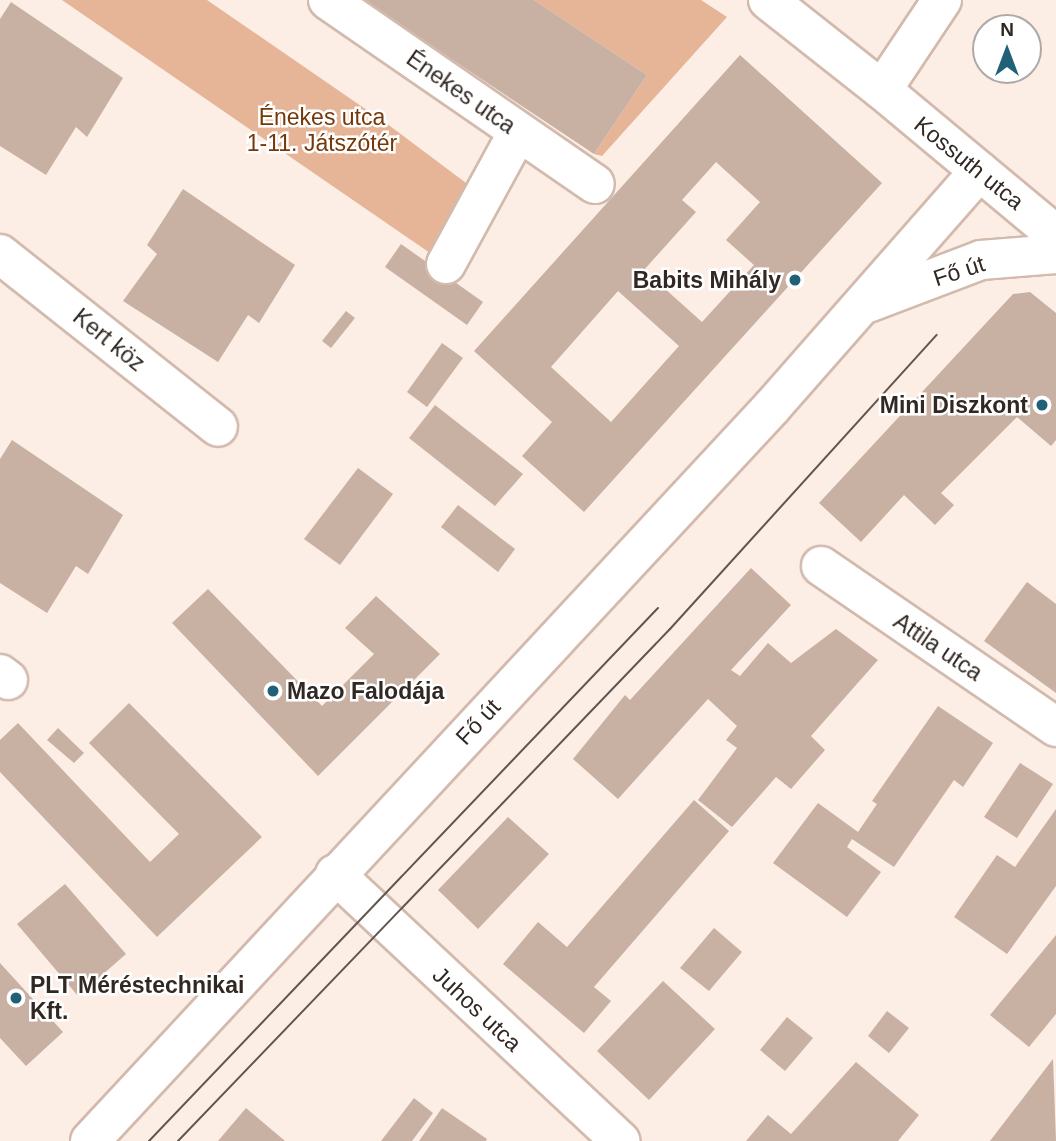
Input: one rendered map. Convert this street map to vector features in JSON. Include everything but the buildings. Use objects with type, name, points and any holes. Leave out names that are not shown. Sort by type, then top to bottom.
[{"type":"street","name":"Énekes utca","points":[[328,0],[595,184]]},
{"type":"street","points":[[768,0],[882,90],[942,0]]},
{"type":"street","name":"Kossuth utca","points":[[882,90],[1056,235]]},
{"type":"street","points":[[446,264],[518,132]]},
{"type":"street","name":"Fő út","points":[[90,1141],[866,304],[979,171]]},
{"type":"street","name":"Kert köz","points":[[0,254],[218,427]]},
{"type":"street","name":"Fő út","points":[[866,304],[981,260],[1056,254]]},
{"type":"street","name":"Attila utca","points":[[821,566],[1056,727]]},
{"type":"street","name":"Juhos utca","points":[[335,874],[620,1141]]},
{"type":"green space","name":"Énekes utca 1-11. Játszótér","points":[[62,0],[207,0],[390,126],[486,198],[446,264]]},
{"type":"green space","points":[[534,0],[701,0],[727,17],[602,156],[594,154],[647,75]]},
{"type":"tram line","points":[[178,1141],[670,629],[937,335]]},
{"type":"tram line","points":[[149,1141],[658,608]]},
{"type":"place","name":"Babits Mihály","points":[[795,280]]},
{"type":"place","name":"Mini Diszkont","points":[[1042,405]]},
{"type":"place","name":"Mazo Falodája","points":[[273,691]]},
{"type":"place","name":"PLT Méréstechnikai Kft.","points":[[16,998]]}]
